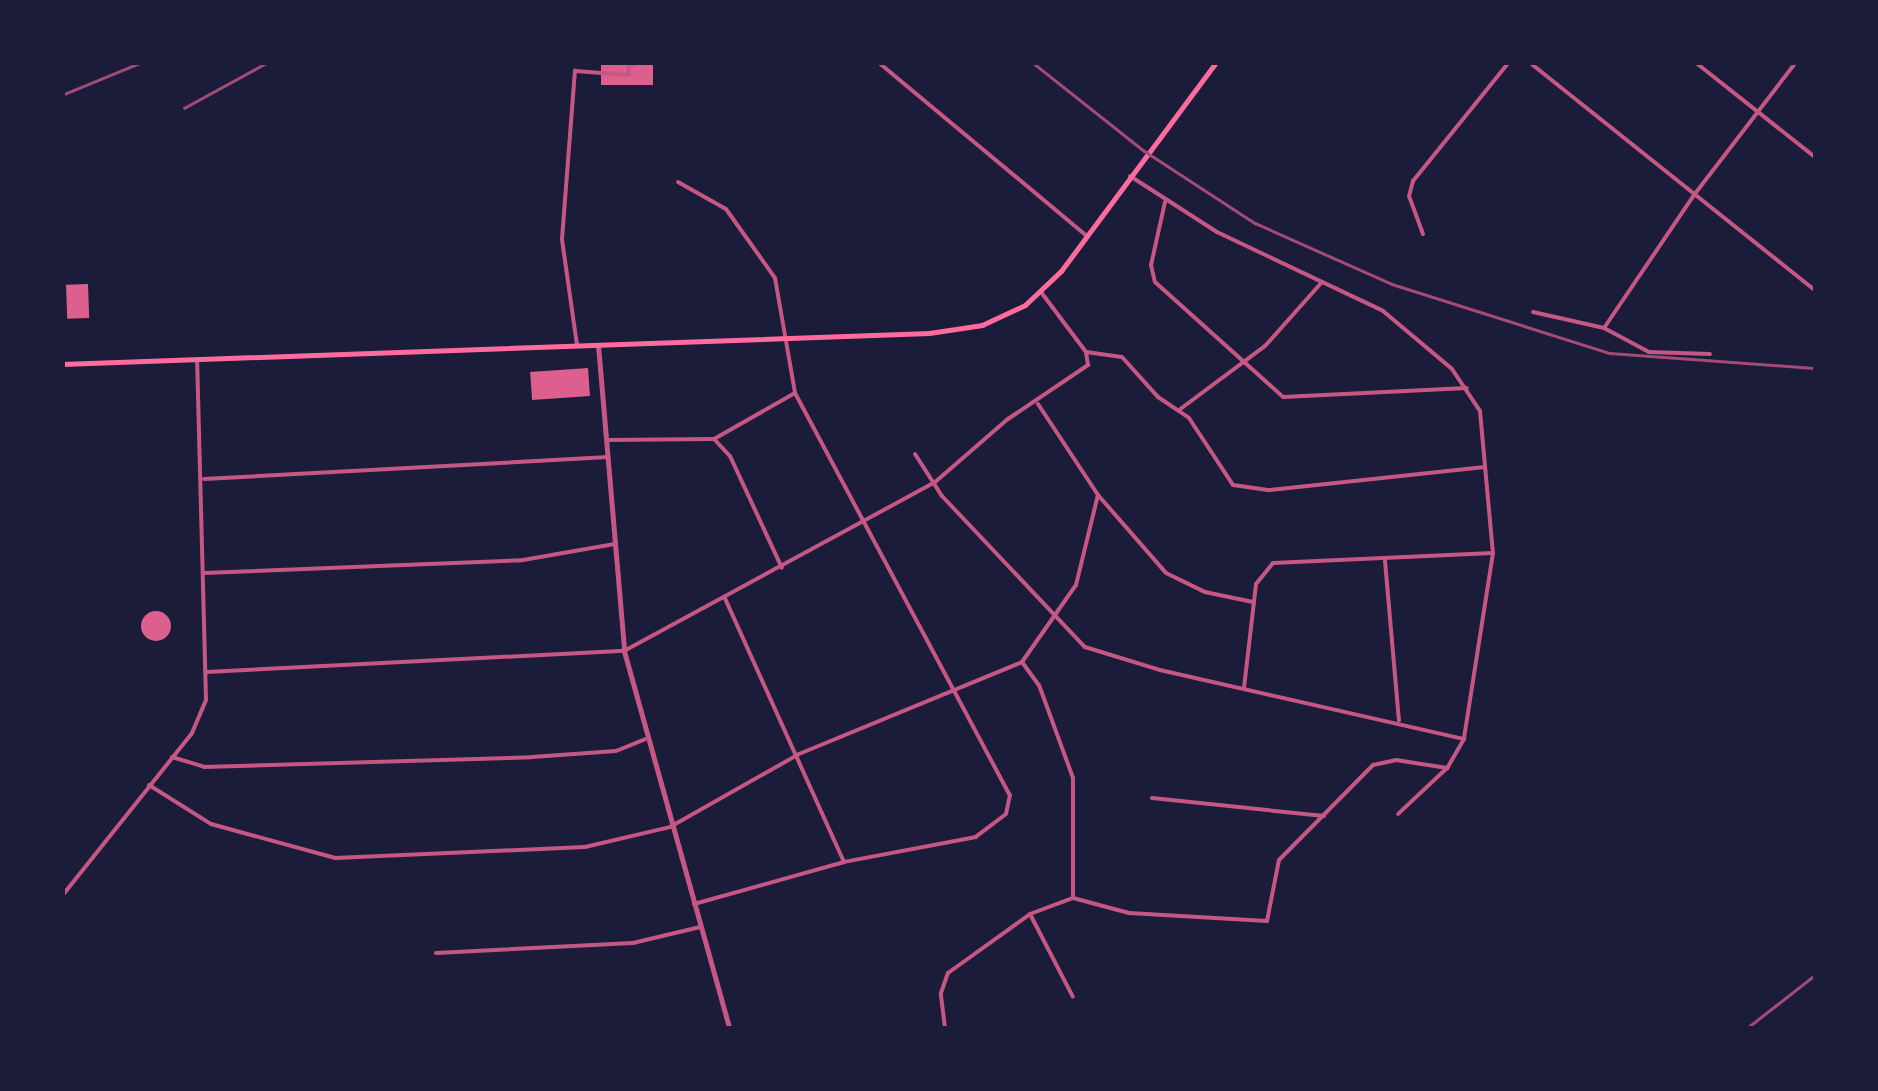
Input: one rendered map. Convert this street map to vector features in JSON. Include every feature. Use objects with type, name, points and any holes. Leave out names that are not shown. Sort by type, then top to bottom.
[{"type":"main road","points":[[62,364],[971,328],[1009,315],[1041,292],[1216,62]]},
{"type":"street","points":[[577,345],[562,239],[574,71],[629,74],[628,64],[640,62]]},
{"type":"street","points":[[878,62],[1087,236]]},
{"type":"street","points":[[1423,234],[1409,196],[1413,181],[1509,62]]},
{"type":"street","points":[[1529,62],[1816,292]]},
{"type":"street","points":[[1695,62],[1816,158]]},
{"type":"street","points":[[1604,328],[1694,195],[1760,114],[1796,62]]},
{"type":"street","points":[[1130,176],[1164,202],[1410,330],[1467,388],[1480,411],[1493,552],[1464,739],[1448,768],[1398,814]]},
{"type":"street","points":[[678,182],[726,209],[765,262],[787,338],[794,393],[1007,785],[1006,814],[963,841],[844,862],[693,905]]},
{"type":"street","points":[[1164,202],[1151,266],[1156,282],[1248,359],[1283,397],[1467,388]]},
{"type":"street","points":[[1179,410],[1248,359],[1322,282]]},
{"type":"street","points":[[206,672],[624,651],[867,523],[934,482],[1088,366],[1086,352],[1041,292]]},
{"type":"street","points":[[1534,312],[1604,328],[1649,352],[1710,354]]},
{"type":"street","points":[[598,345],[624,651],[645,739],[730,1028]]},
{"type":"street","points":[[1086,352],[1117,352],[1158,397],[1179,410],[1233,486],[1270,490],[1485,467]]},
{"type":"street","points":[[62,896],[172,758],[202,714],[206,672],[197,361]]},
{"type":"street","points":[[607,440],[714,439],[794,393]]},
{"type":"street","points":[[1037,402],[1098,495],[1166,573],[1206,592],[1252,602]]},
{"type":"street","points":[[714,439],[730,456],[782,568]]},
{"type":"street","points":[[915,454],[934,482],[1040,595],[1056,622],[1104,655],[1464,739]]},
{"type":"street","points":[[202,479],[608,458]]},
{"type":"street","points":[[150,786],[212,824],[335,858],[585,848],[670,827],[798,754],[1022,662],[1056,622],[1076,585],[1098,495]]},
{"type":"street","points":[[204,573],[523,560],[616,544]]},
{"type":"street","points":[[1244,688],[1252,602],[1262,574],[1284,559],[1384,561],[1493,552]]},
{"type":"street","points":[[1384,561],[1400,722]]},
{"type":"street","points":[[724,598],[844,862]]},
{"type":"street","points":[[1022,662],[1040,685],[1073,778],[1074,898]]},
{"type":"street","points":[[172,758],[204,767],[532,758],[616,751],[645,739]]},
{"type":"street","points":[[945,1028],[941,993],[948,973],[1030,914],[1074,898],[1129,913],[1261,923],[1270,914],[1275,874],[1287,850],[1382,761],[1448,768]]},
{"type":"street","points":[[1152,798],[1324,816]]},
{"type":"street","points":[[1030,914],[1073,997]]},
{"type":"street","points":[[436,953],[633,943],[700,927]]},
{"type":"street","points":[[793,1028],[825,1028]]},
{"type":"building","points":[[601,62],[653,62],[653,85],[601,85]]},
{"type":"building","points":[[88,284],[89,318],[67,319],[66,285]]},
{"type":"building","points":[[588,368],[590,396],[532,400],[530,372]]},
{"type":"building","points":[[156,611],[166,616],[171,626],[166,636],[156,641],[146,636],[141,626],[146,616]]},
{"type":"railway","points":[[62,95],[142,62]]},
{"type":"railway","points":[[184,108],[268,62]]},
{"type":"railway","points":[[1032,62],[1143,150],[1255,223],[1392,284],[1610,353],[1816,368]]},
{"type":"railway","points":[[1747,1028],[1816,974]]}]
